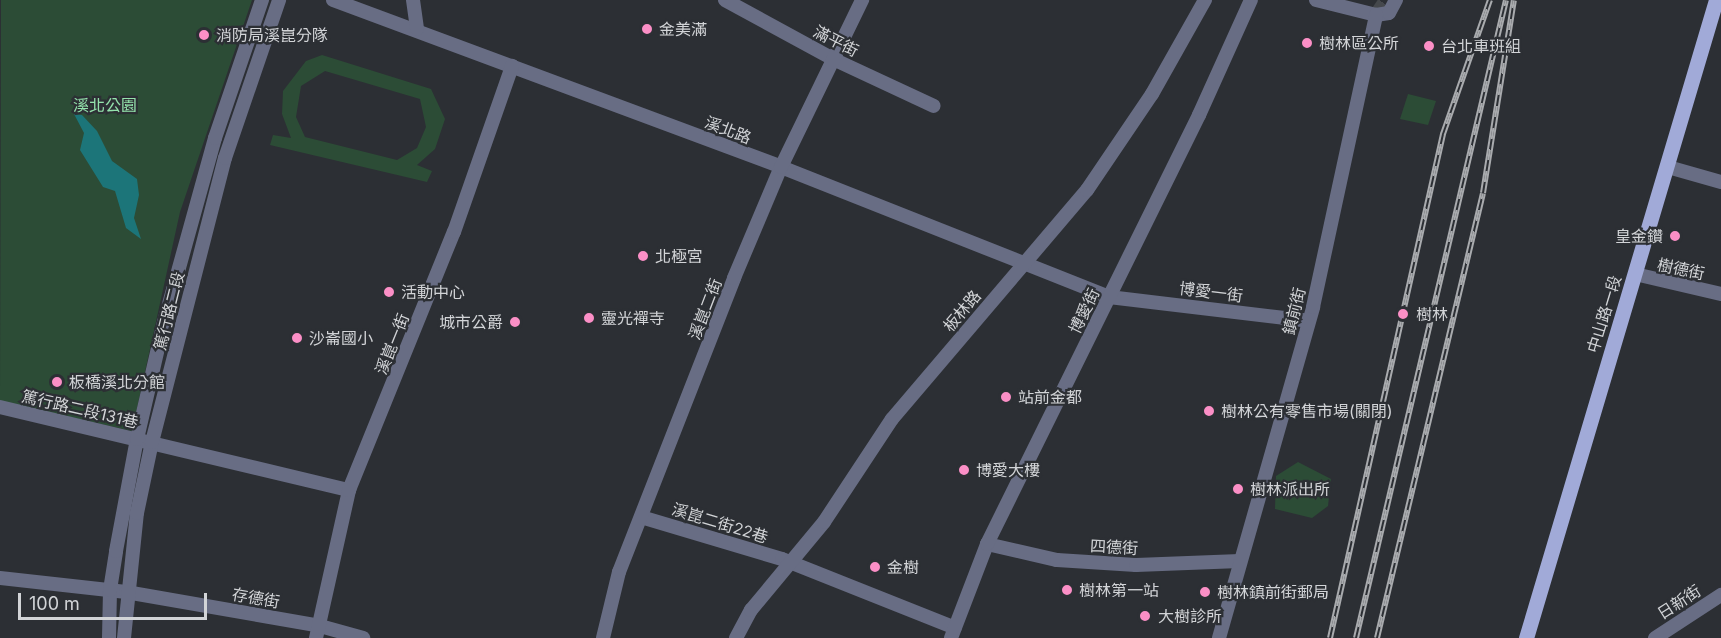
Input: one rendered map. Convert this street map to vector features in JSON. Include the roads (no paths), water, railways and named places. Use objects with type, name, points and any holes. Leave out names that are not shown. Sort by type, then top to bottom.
[{"type":"main road","name":"中山路一段","points":[[1526,638],[1716,0]]},
{"type":"street","name":"篤行路二段","points":[[110,638],[110,590],[137,439],[215,138],[262,0]]},
{"type":"street","name":"篤行路二段","points":[[124,638],[126,592],[152,442],[225,158],[279,0]]},
{"type":"street","name":"溪北路","points":[[333,0],[417,29],[781,167],[1109,297]]},
{"type":"street","points":[[413,0],[417,29]]},
{"type":"street","name":"滿平街","points":[[725,0],[833,59],[934,106]]},
{"type":"street","name":"溪崑二街","points":[[603,638],[619,572],[781,167],[862,0]]},
{"type":"street","name":"板林路","points":[[736,638],[751,610],[824,522],[892,419],[1087,190],[1152,94],[1205,0]]},
{"type":"street","name":"博愛街","points":[[953,633],[987,544],[1109,297],[1251,0]]},
{"type":"street","points":[[1316,0],[1376,15],[1389,12],[1396,0]]},
{"type":"street","name":"鎮前街","points":[[1219,638],[1240,561],[1282,426],[1309,321],[1376,15]]},
{"type":"street","name":"溪崑一街","points":[[318,632],[349,490],[454,232],[512,66]]},
{"type":"street","points":[[1668,167],[1721,182]]},
{"type":"street","name":"樹德街","points":[[1635,274],[1721,294]]},
{"type":"street","name":"博愛一街","points":[[1109,297],[1309,321]]},
{"type":"street","name":"篤行路二段131巷","points":[[0,407],[349,490]]},
{"type":"street","name":"溪崑二街22巷","points":[[640,517],[790,562],[953,633]]},
{"type":"street","name":"四德街","points":[[987,544],[1057,560],[1136,565],[1240,561]]},
{"type":"street","name":"存德街","points":[[0,578],[126,592],[318,632],[363,638]]},
{"type":"street","name":"日新街","points":[[1655,638],[1721,595]]},
{"type":"water","points":[[74,114],[82,115],[97,131],[112,161],[137,179],[139,195],[134,218],[141,239],[126,228],[115,191],[103,187],[80,150],[84,133]]},
{"type":"tunnel","points":[[1376,15],[1386,0]]},
{"type":"railway","points":[[1330,638],[1443,134],[1490,0]]},
{"type":"railway","points":[[1356,638],[1506,0]]},
{"type":"railway","points":[[1377,638],[1483,193],[1514,0]]},
{"type":"place","name":"金美滿","points":[[647,29]]},
{"type":"place","name":"消防局溪崑分隊","points":[[204,35]]},
{"type":"place","name":"樹林區公所","points":[[1307,43]]},
{"type":"place","name":"台北車班組","points":[[1429,46]]},
{"type":"place","name":"皇金鑽","points":[[1675,236]]},
{"type":"place","name":"北極宮","points":[[643,256]]},
{"type":"place","name":"活動中心","points":[[389,292]]},
{"type":"place","name":"樹林","points":[[1403,314]]},
{"type":"place","name":"靈光禪寺","points":[[589,318]]},
{"type":"place","name":"城市公爵","points":[[515,322]]},
{"type":"place","name":"沙崙國小","points":[[297,338]]},
{"type":"place","name":"板橋溪北分館","points":[[57,382]]},
{"type":"place","name":"站前金都","points":[[1006,397]]},
{"type":"place","name":"樹林公有零售市場(關閉)","points":[[1209,411]]},
{"type":"place","name":"博愛大樓","points":[[964,470]]},
{"type":"place","name":"樹林派出所","points":[[1238,489]]},
{"type":"place","name":"金樹","points":[[875,567]]},
{"type":"place","name":"樹林第一站","points":[[1067,590]]},
{"type":"place","name":"樹林鎮前街郵局","points":[[1205,592]]},
{"type":"place","name":"大樹診所","points":[[1145,616]]},
{"type":"park label","name":"溪北公園","points":[[105,105]]}]
